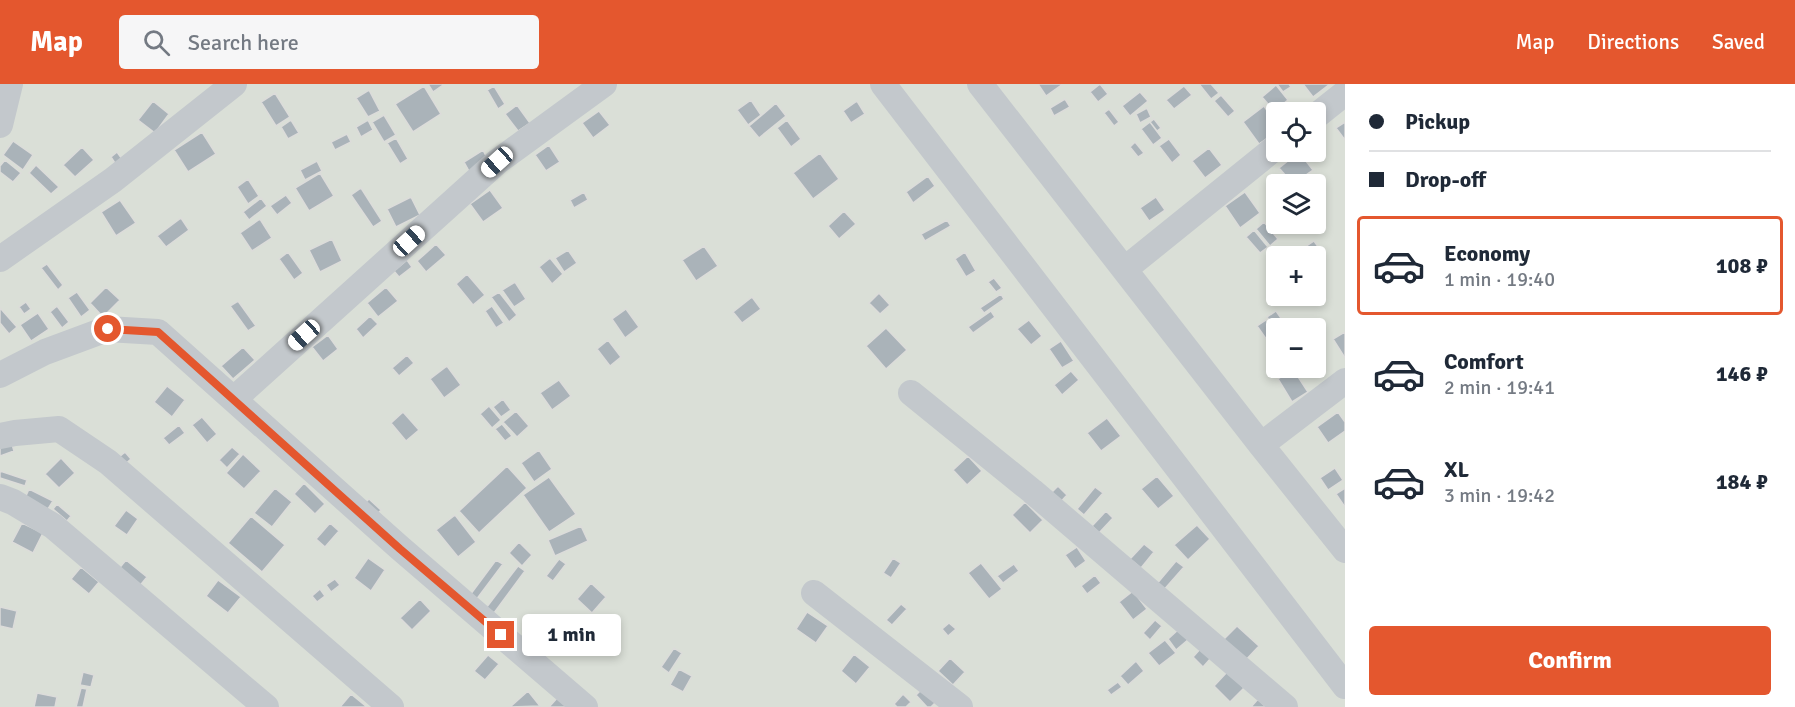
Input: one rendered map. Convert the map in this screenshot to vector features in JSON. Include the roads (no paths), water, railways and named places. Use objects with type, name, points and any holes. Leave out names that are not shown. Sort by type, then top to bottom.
[{"type":"street","points":[[0,125],[10,84]]},
{"type":"street","points":[[0,259],[113,180],[234,84]]},
{"type":"street","points":[[234,399],[497,162],[604,84]]},
{"type":"street","points":[[883,84],[1345,686]]},
{"type":"street","points":[[984,86],[1261,445],[1345,550]]},
{"type":"street","points":[[1326,108],[1345,93]]},
{"type":"street","points":[[1125,269],[1266,155]]},
{"type":"street","points":[[0,375],[45,352],[108,329],[158,332],[400,549],[585,707]]},
{"type":"street","points":[[1261,445],[1345,381]]},
{"type":"street","points":[[911,393],[1032,491],[1285,707]]},
{"type":"street","points":[[0,436],[59,429],[108,462],[391,707]]},
{"type":"street","points":[[0,497],[13,502],[53,526],[266,707]]},
{"type":"street","points":[[814,593],[960,707]]}]
